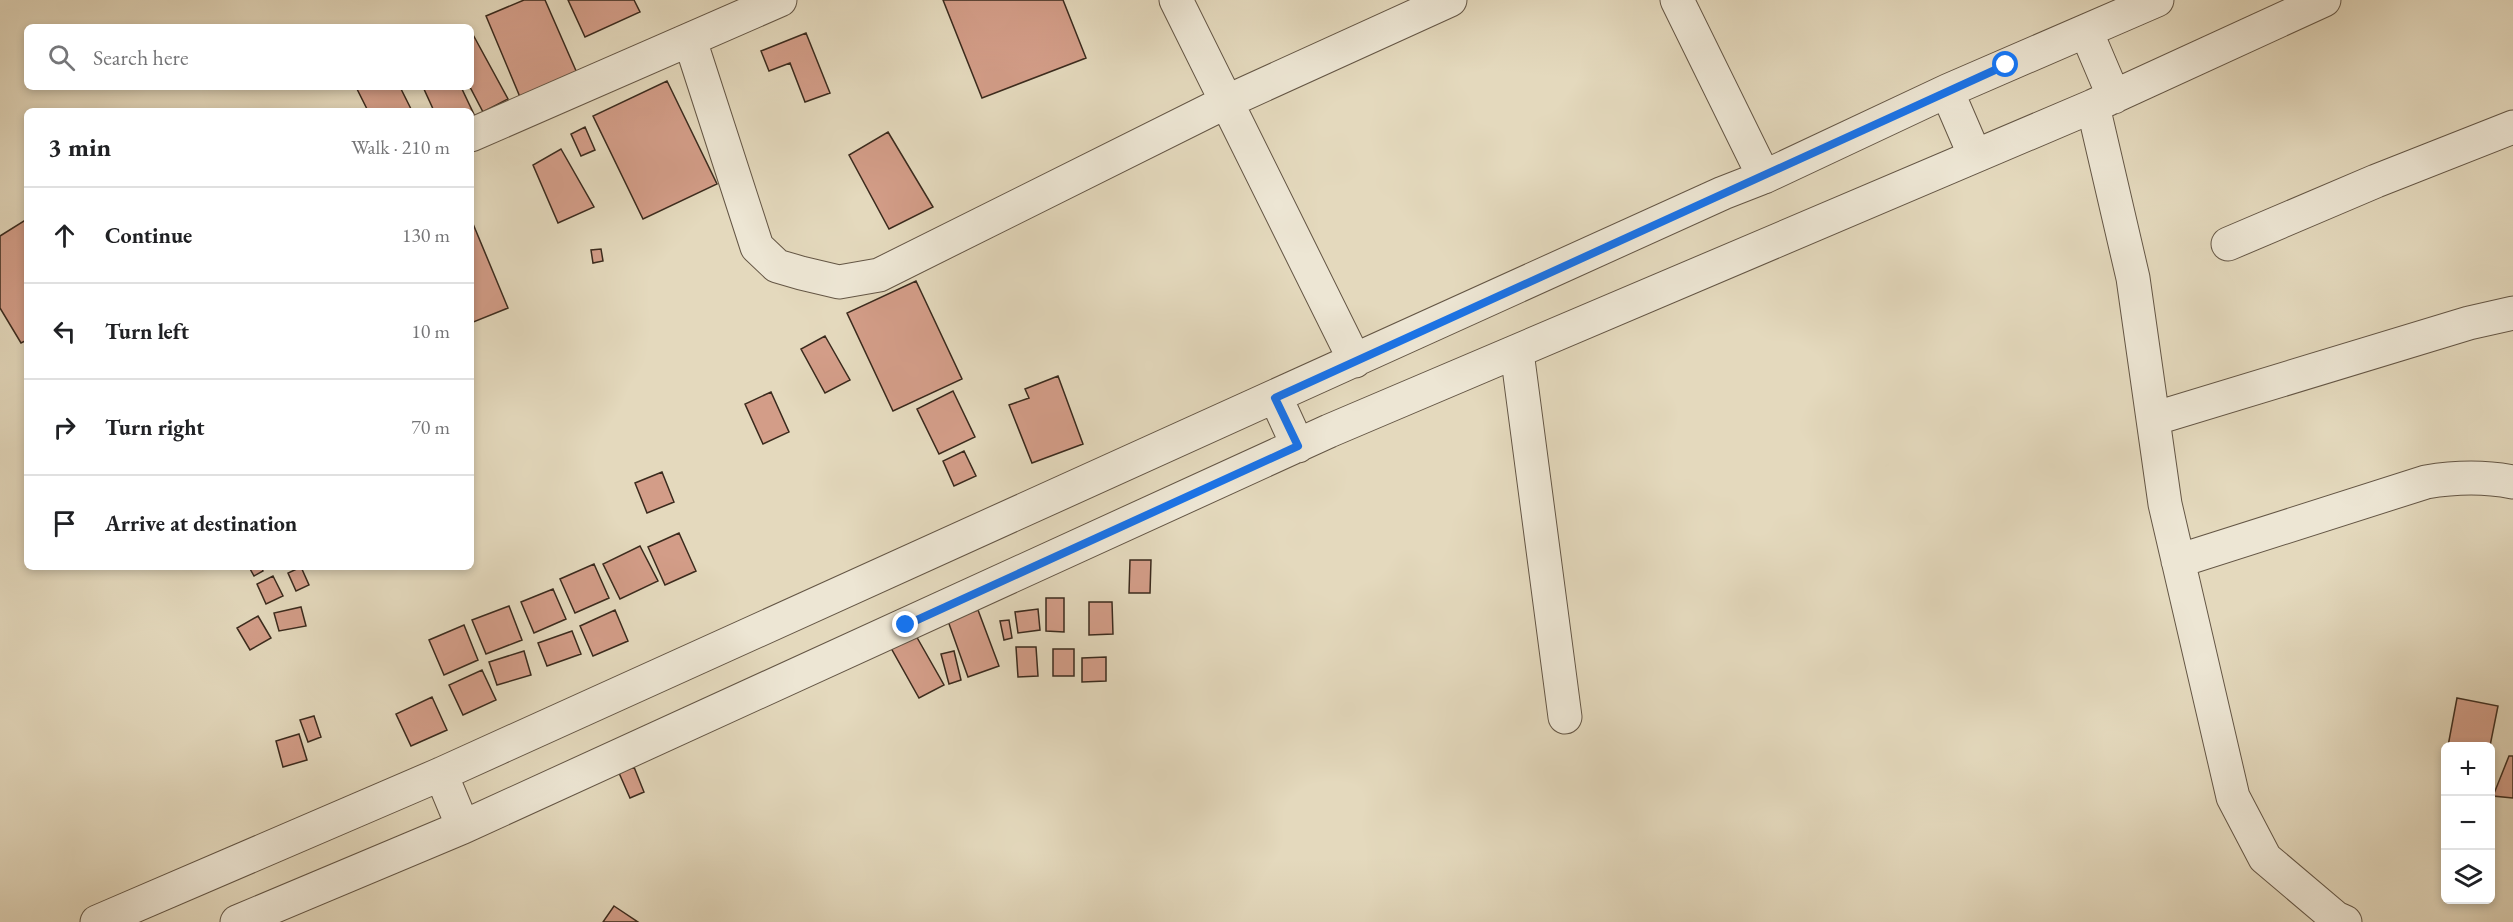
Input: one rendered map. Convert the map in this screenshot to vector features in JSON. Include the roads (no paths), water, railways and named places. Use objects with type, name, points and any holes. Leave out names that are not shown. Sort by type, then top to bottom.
[{"type":"street","points":[[474,134],[780,0]]},
{"type":"street","points":[[1176,0],[1355,362]]},
{"type":"street","points":[[690,39],[757,247],[777,266],[839,282],[879,275],[1226,102],[1450,0]]},
{"type":"street","points":[[1677,0],[1764,177]]},
{"type":"street","points":[[237,922],[461,822],[1286,421],[1355,362],[1724,193],[1950,100],[2089,39],[2157,0]]},
{"type":"street","points":[[97,922],[444,779],[1286,421],[1517,352],[1972,149],[2324,0]]},
{"type":"street","points":[[2089,39],[2104,94],[2165,504],[2233,798],[2265,858],[2336,918],[2345,922]]},
{"type":"street","points":[[1950,100],[1972,149]]},
{"type":"street","points":[[2228,244],[2387,176],[2513,127]]},
{"type":"street","points":[[2153,419],[2469,323],[2513,313]]},
{"type":"street","points":[[1517,352],[1565,717]]},
{"type":"street","points":[[2178,561],[2426,483],[2458,477],[2489,477],[2513,482]]},
{"type":"street","points":[[444,779],[461,822]]}]
